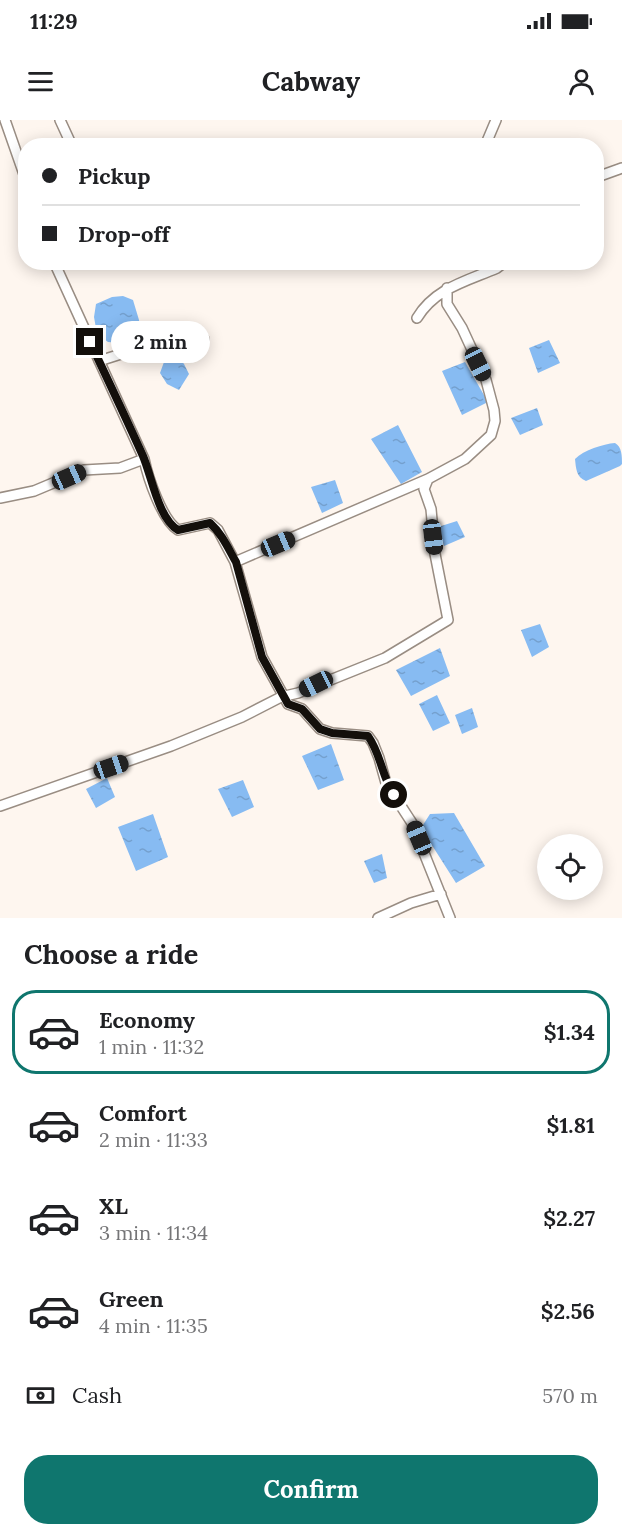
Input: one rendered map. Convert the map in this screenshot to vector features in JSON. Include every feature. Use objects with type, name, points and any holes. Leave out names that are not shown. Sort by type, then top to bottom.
[{"type":"street","points":[[5,120],[18,158]]},
{"type":"street","points":[[60,120],[68,138]]},
{"type":"street","points":[[488,138],[496,120]]},
{"type":"street","points":[[604,174],[622,168]]},
{"type":"street","points":[[58,270],[144,459],[154,489],[171,526],[178,530],[210,523],[218,530],[236,562],[262,657],[291,707],[302,709],[320,729],[332,733],[368,736],[376,751],[386,783],[412,823],[450,918]]},
{"type":"street","points":[[417,318],[439,293],[491,270]]},
{"type":"street","points":[[236,562],[428,479],[465,459],[491,435],[495,421],[494,410],[486,380],[462,328],[447,304],[447,288]]},
{"type":"street","points":[[99,362],[143,347],[176,345],[204,339]]},
{"type":"street","points":[[0,498],[34,491],[84,470],[120,468],[144,459]]},
{"type":"street","points":[[0,806],[171,746],[284,697],[385,658],[448,620],[435,554],[431,509],[424,489],[428,479]]},
{"type":"street","points":[[378,918],[411,903],[441,894]]},
{"type":"water","points":[[123,296],[133,300],[139,320],[140,336],[130,335],[119,343],[108,342],[97,334],[94,317],[96,304],[112,297]]},
{"type":"water","points":[[549,340],[560,363],[538,373],[529,348]]},
{"type":"water","points":[[176,354],[189,374],[179,390],[167,384],[160,373],[164,362]]},
{"type":"water","points":[[465,362],[488,402],[462,415],[442,371]]},
{"type":"water","points":[[537,408],[543,425],[520,435],[511,418]]},
{"type":"water","points":[[398,425],[422,472],[401,484],[371,439]]},
{"type":"water","points":[[615,443],[621,452],[622,464],[620,466],[586,481],[580,477],[575,459],[594,448]]},
{"type":"water","points":[[335,480],[343,503],[322,513],[311,487]]},
{"type":"water","points":[[457,521],[465,537],[444,546],[438,527]]},
{"type":"water","points":[[540,624],[549,647],[532,657],[521,630]]},
{"type":"water","points":[[440,648],[450,676],[411,696],[396,670]]},
{"type":"water","points":[[437,695],[450,723],[433,731],[419,704]]},
{"type":"water","points":[[472,708],[478,727],[462,734],[455,715]]},
{"type":"water","points":[[331,744],[344,780],[318,790],[302,756]]},
{"type":"water","points":[[107,778],[115,797],[96,808],[86,789]]},
{"type":"water","points":[[243,780],[254,807],[232,817],[218,789]]},
{"type":"water","points":[[454,813],[485,866],[456,883],[421,828],[430,814]]},
{"type":"water","points":[[153,814],[168,857],[136,871],[118,827]]},
{"type":"water","points":[[382,854],[387,878],[374,883],[364,861]]},
{"type":"route","points":[[90,342],[144,459],[154,489],[171,526],[178,530],[210,523],[218,530],[230,551],[236,562],[262,657],[288,704],[291,707],[302,709],[320,729],[332,733],[368,736],[379,758],[386,783],[394,795]]}]
